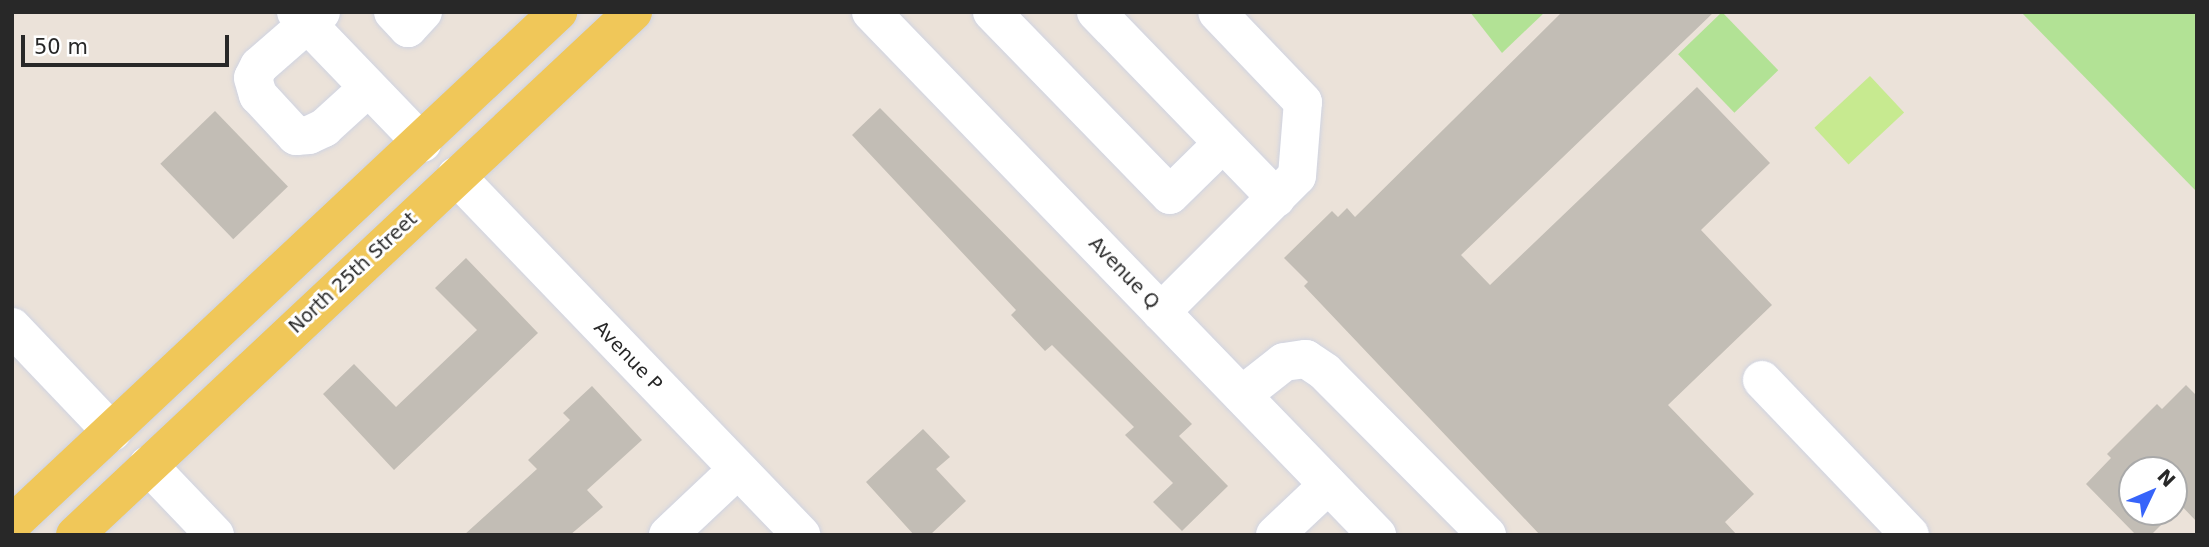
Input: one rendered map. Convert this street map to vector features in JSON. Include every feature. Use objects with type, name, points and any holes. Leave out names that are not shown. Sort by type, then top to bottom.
[{"type":"main road","points":[[12,524],[422,143],[558,12]]},
{"type":"main road","name":"North 25th Street","points":[[75,535],[633,12]]},
{"type":"main road","points":[[148,465],[147,437],[164,416],[347,243],[362,199]]},
{"type":"street","name":"Avenue Q","points":[[871,12],[1377,535]]},
{"type":"street","points":[[992,12],[1170,195],[1223,143]]},
{"type":"street","points":[[1096,12],[1276,198]]},
{"type":"street","points":[[1161,312],[1297,176],[1303,102],[1217,12]]},
{"type":"street","points":[[368,88],[324,128],[296,136],[258,95],[253,78],[259,66],[308,16],[368,88],[422,143]]},
{"type":"street","name":"Avenue P","points":[[456,176],[802,535]]},
{"type":"street","points":[[12,327],[112,432]]},
{"type":"street","points":[[1242,396],[1284,362],[1306,359],[1325,372],[1487,535]]},
{"type":"street","points":[[1762,380],[1910,535]]},
{"type":"street","points":[[148,465],[215,535]]},
{"type":"street","points":[[668,535],[737,470]]},
{"type":"street","points":[[1275,535],[1328,485]]},
{"type":"green space","points":[[1470,12],[1545,12],[1502,53]]},
{"type":"green space","points":[[1722,12],[1778,70],[1734,113],[1678,54]]},
{"type":"green space","points":[[2021,12],[2197,12],[2197,192]]},
{"type":"green space","points":[[1870,76],[1904,113],[1849,164],[1814,128]]},
{"type":"building","points":[[1562,12],[1714,12],[1461,255],[1490,285],[1697,87],[1770,163],[1701,230],[1772,305],[1668,405],[1754,494],[1725,522],[1737,535],[1540,535],[1304,286],[1308,282],[1284,258],[1332,211],[1338,217],[1347,208],[1355,217]]},
{"type":"building","points":[[880,108],[1192,424],[1179,436],[1228,486],[1182,531],[1153,502],[1173,483],[1125,435],[1134,427],[1052,345],[1045,351],[1011,315],[1016,310],[852,135]]},
{"type":"building","points":[[215,111],[288,187],[233,239],[160,164]]},
{"type":"building","points":[[466,258],[538,333],[394,470],[323,394],[354,364],[396,407],[477,330],[435,288]]},
{"type":"building","points":[[2186,385],[2197,396],[2197,522],[2188,513],[2188,456],[2118,456],[2118,517],[2086,484],[2111,458],[2107,454],[2157,404],[2162,409]]},
{"type":"building","points":[[592,386],[642,440],[587,490],[603,507],[570,535],[464,535],[537,469],[528,460],[570,420],[563,413]]},
{"type":"building","points":[[923,429],[950,457],[936,469],[966,501],[930,535],[914,535],[866,482]]},
{"type":"building","points":[[2127,526],[2160,526],[2151,535],[2136,535]]}]
